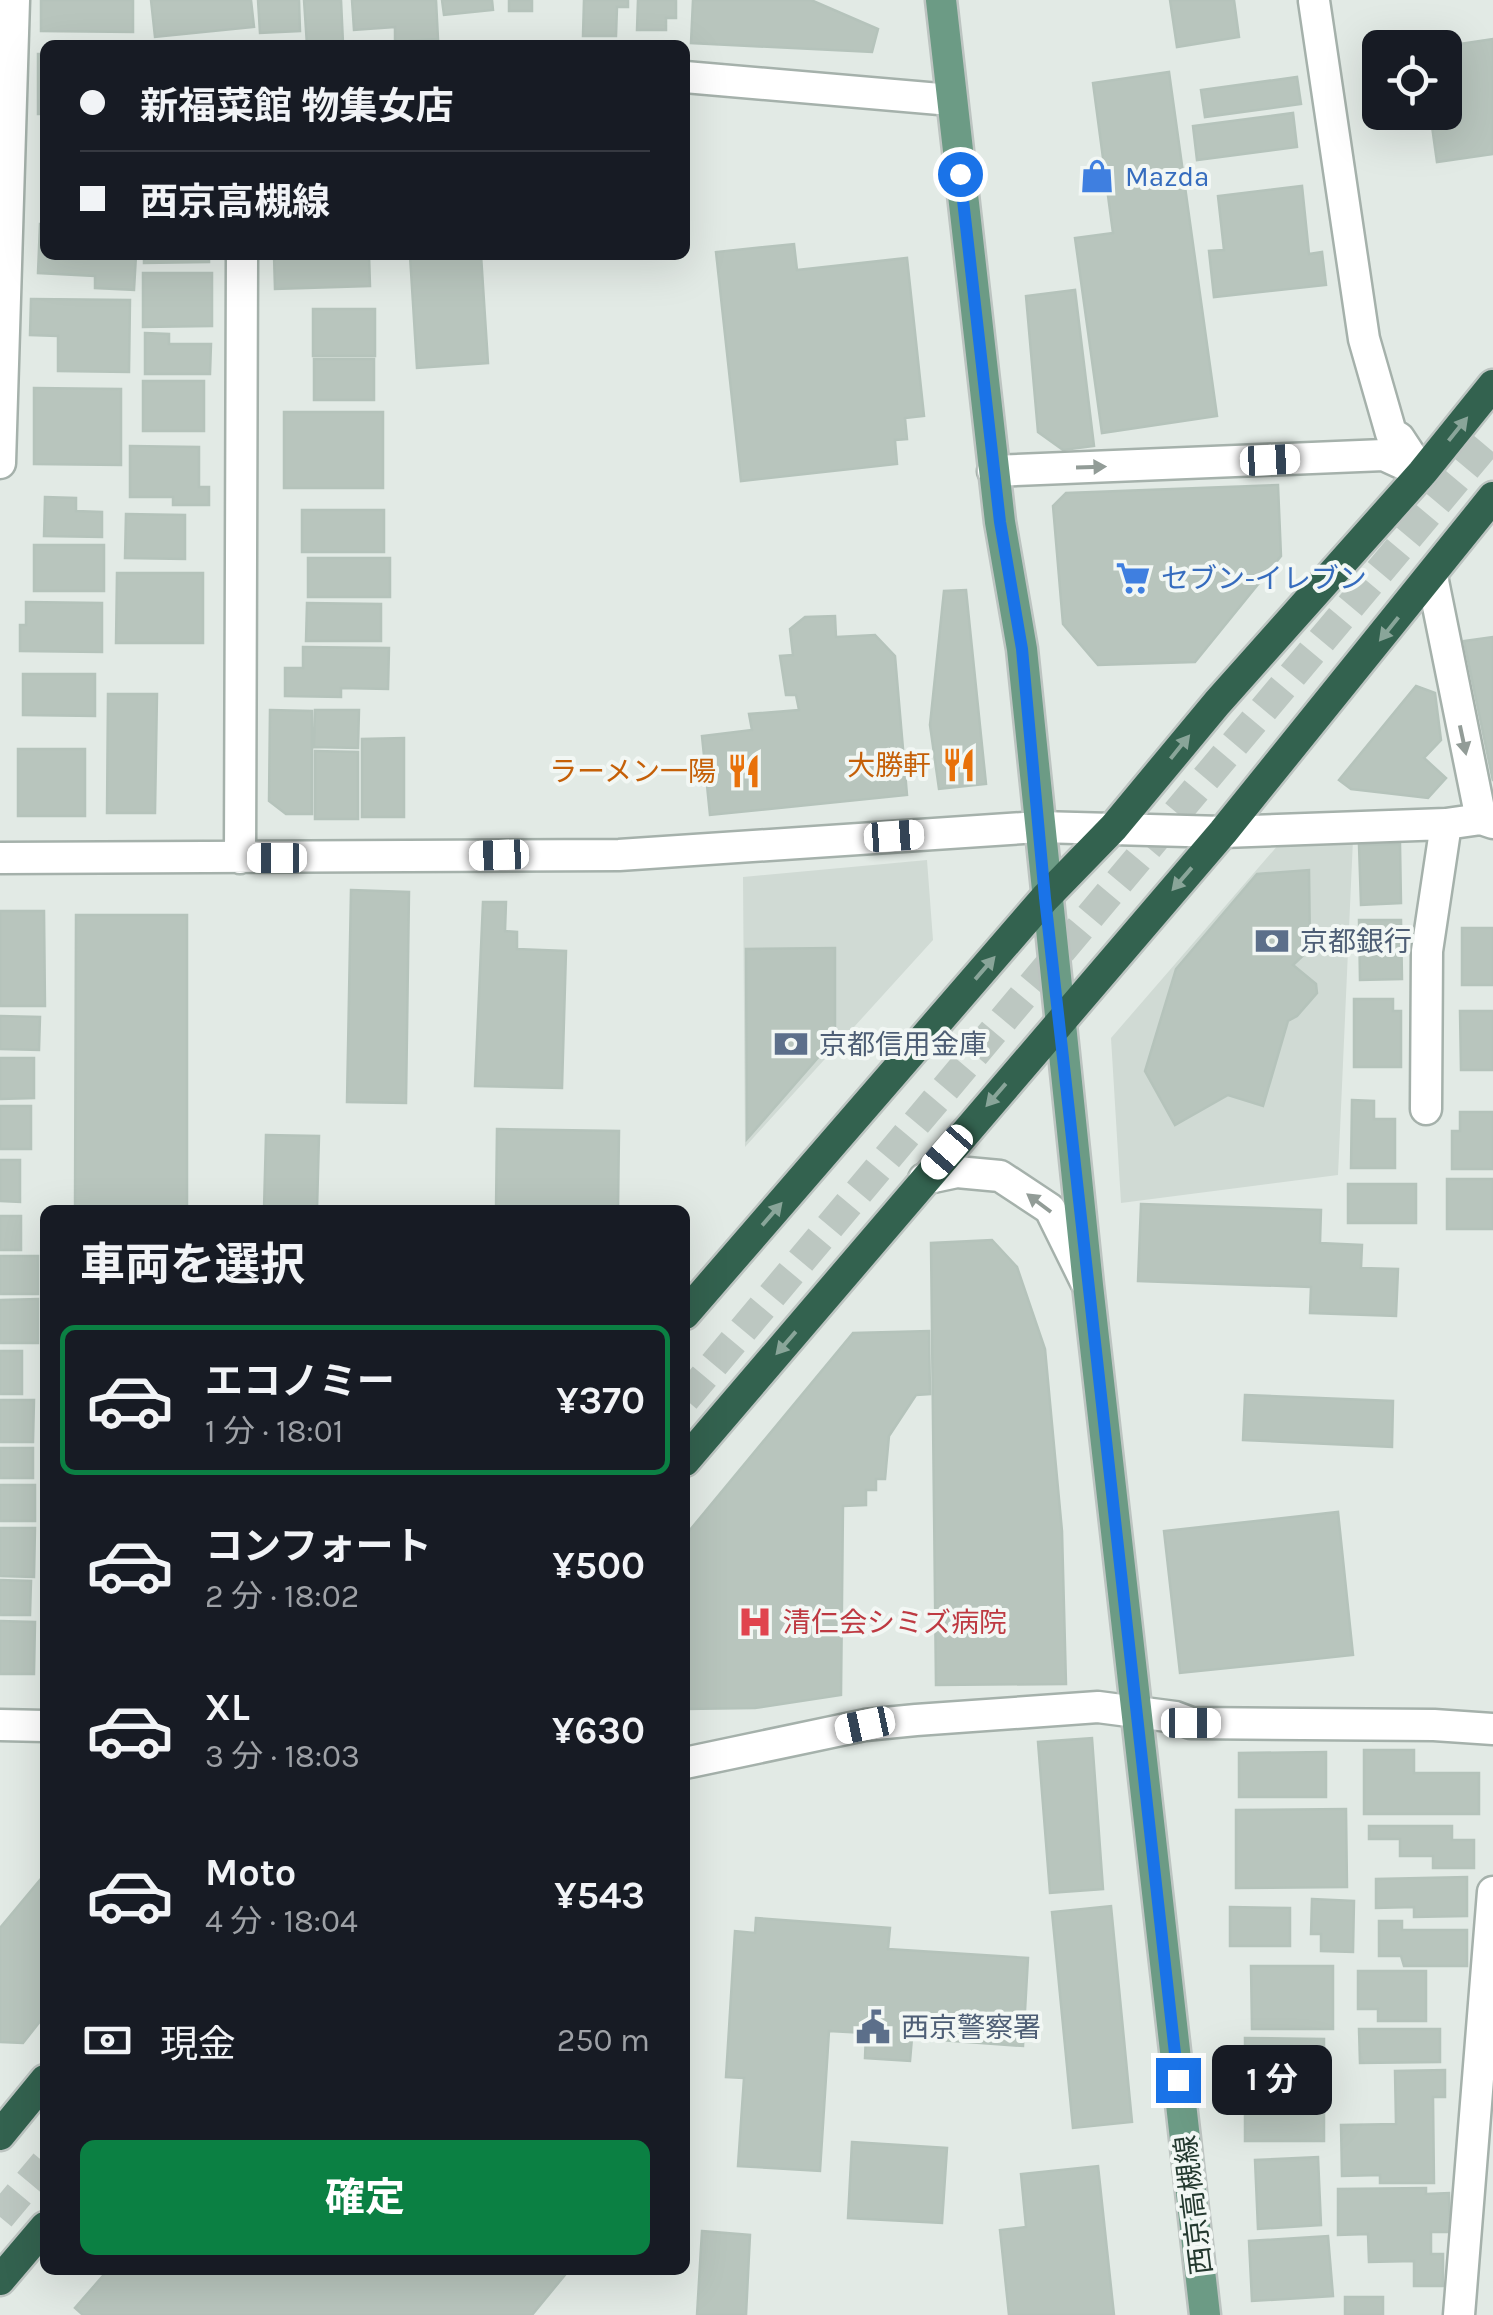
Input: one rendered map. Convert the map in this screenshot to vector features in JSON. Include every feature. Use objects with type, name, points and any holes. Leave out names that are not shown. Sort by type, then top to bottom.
[{"type":"highway","points":[[690,1308],[1045,898],[1114,827],[1216,703],[1492,389]]},
{"type":"highway","points":[[690,1455],[1223,832],[1493,498]]},
{"type":"highway","points":[[0,2135],[40,2086]]},
{"type":"highway","points":[[5,2263],[40,2232]]},
{"type":"main road","name":"西京高槻線","points":[[941,0],[993,471],[1022,649],[1045,898],[1205,2315]]},
{"type":"street","points":[[0,463],[6,100],[14,0]]},
{"type":"street","points":[[1315,0],[1364,338],[1391,433],[1399,438],[1422,473]]},
{"type":"street","points":[[690,77],[951,100]]},
{"type":"street","points":[[240,858],[242,260]]},
{"type":"street","points":[[993,471],[1384,455],[1422,473]]},
{"type":"street","points":[[0,858],[618,855],[1039,827],[1223,832],[1487,822],[1432,576]]},
{"type":"street","points":[[1426,1110],[1427,951],[1446,824]]},
{"type":"street","points":[[924,1179],[957,1172],[1000,1176],[1050,1209],[1088,1285]]},
{"type":"street","points":[[690,1762],[865,1725],[1098,1707],[1191,1723],[1493,1729]]},
{"type":"street","points":[[0,1726],[40,1726]]},
{"type":"street","points":[[1459,2315],[1493,1892]]},
{"type":"shaded area","name":"京都銀行","points":[[1353,839],[1338,1175],[1121,1203],[1111,1038],[1279,844]]},
{"type":"shaded area","name":"京都信用金庫","points":[[927,860],[933,940],[745,1147],[743,877]]},
{"type":"building","points":[[41,0],[133,0],[133,32],[41,31]]},
{"type":"building","points":[[151,0],[251,0],[254,27],[155,37]]},
{"type":"building","points":[[258,0],[299,0],[300,31],[260,33]]},
{"type":"building","points":[[304,0],[341,0],[343,40],[307,40]]},
{"type":"building","points":[[352,0],[436,0],[438,39],[395,40],[395,27],[354,30]]},
{"type":"building","points":[[442,0],[492,0],[493,10],[444,15]]},
{"type":"building","points":[[509,0],[532,0],[532,11],[509,11]]},
{"type":"building","points":[[584,0],[628,0],[628,7],[617,7],[616,36],[583,36]]},
{"type":"building","points":[[638,0],[676,0],[676,18],[666,18],[666,30],[637,30]]},
{"type":"building","points":[[693,0],[811,0],[878,29],[872,52],[691,43]]},
{"type":"building","points":[[1170,0],[1234,0],[1239,37],[1177,47]]},
{"type":"building","points":[[1493,39],[1493,154],[1437,162],[1433,130],[1462,130],[1462,44]]},
{"type":"building","points":[[38,54],[40,54],[40,114]]},
{"type":"building","points":[[1169,72],[1217,416],[1102,433],[1075,238],[1113,233],[1093,83]]},
{"type":"building","points":[[1297,77],[1301,104],[1205,117],[1201,90]]},
{"type":"building","points":[[1293,113],[1297,147],[1197,160],[1193,126]]},
{"type":"building","points":[[1302,186],[1309,254],[1322,252],[1326,285],[1214,297],[1209,251],[1224,250],[1218,196]]},
{"type":"building","points":[[40,224],[40,260],[136,260],[134,290],[95,288],[95,276],[38,273]]},
{"type":"building","points":[[794,244],[797,270],[907,258],[924,416],[905,418],[907,439],[895,440],[897,464],[741,481],[716,252]]},
{"type":"building","points":[[144,260],[209,260],[209,262]]},
{"type":"building","points":[[274,260],[369,260],[370,286],[275,289]]},
{"type":"building","points":[[410,260],[481,260],[488,363],[417,368]]},
{"type":"building","points":[[143,273],[212,273],[212,326],[143,327]]},
{"type":"building","points":[[1075,290],[1094,446],[1063,450],[1038,432],[1026,296]]},
{"type":"building","points":[[31,299],[130,300],[129,372],[58,371],[58,336],[30,335]]},
{"type":"building","points":[[313,309],[375,309],[375,356],[313,356]]},
{"type":"building","points":[[145,333],[169,334],[169,344],[211,344],[210,374],[145,374]]},
{"type":"building","points":[[314,359],[374,359],[374,400],[314,400]]},
{"type":"building","points":[[143,381],[204,381],[204,431],[143,431]]},
{"type":"building","points":[[34,388],[121,389],[121,465],[34,464]]},
{"type":"building","points":[[284,412],[383,412],[383,488],[284,488]]},
{"type":"building","points":[[130,446],[199,447],[199,487],[209,487],[209,505],[173,505],[173,497],[130,497]]},
{"type":"building","points":[[1278,485],[1281,556],[1195,662],[1098,665],[1063,624],[1053,506],[1066,493]]},
{"type":"building","points":[[45,497],[76,498],[76,511],[102,512],[102,537],[44,536]]},
{"type":"building","points":[[302,510],[384,510],[384,552],[302,552]]},
{"type":"building","points":[[126,514],[185,515],[185,559],[125,558]]},
{"type":"building","points":[[34,545],[104,545],[104,591],[34,591]]},
{"type":"building","points":[[308,558],[390,558],[390,597],[308,597]]},
{"type":"building","points":[[117,573],[203,573],[203,643],[116,643]]},
{"type":"building","points":[[966,590],[986,784],[939,789],[930,725],[944,591]]},
{"type":"building","points":[[26,602],[102,603],[102,652],[20,651],[20,625],[26,625]]},
{"type":"building","points":[[307,603],[381,604],[381,641],[306,641]]},
{"type":"building","points":[[835,616],[836,637],[875,635],[895,656],[907,795],[710,815],[702,736],[752,730],[749,714],[799,710],[796,695],[786,695],[780,656],[793,655],[790,629],[805,617]]},
{"type":"building","points":[[1493,637],[1493,781],[1464,641]]},
{"type":"building","points":[[303,647],[389,648],[388,689],[341,688],[341,697],[285,696],[285,668],[303,668]]},
{"type":"building","points":[[23,674],[95,674],[95,716],[23,715]]},
{"type":"building","points":[[1416,686],[1435,693],[1441,740],[1424,758],[1446,778],[1428,798],[1351,789],[1339,780]]},
{"type":"building","points":[[108,694],[157,694],[155,813],[107,813]]},
{"type":"building","points":[[270,710],[312,711],[312,814],[286,814],[269,801]]},
{"type":"building","points":[[315,710],[359,710],[358,748],[314,747]]},
{"type":"building","points":[[404,738],[404,817],[362,817],[362,739]]},
{"type":"building","points":[[18,749],[85,749],[85,816],[18,816]]},
{"type":"building","points":[[315,751],[358,752],[358,819],[315,819]]},
{"type":"building","points":[[1400,844],[1401,903],[1361,905],[1359,845]]},
{"type":"building","points":[[1309,870],[1310,949],[1293,965],[1316,984],[1317,993],[1288,1021],[1263,1106],[1228,1095],[1175,1125],[1145,1071],[1176,969],[1257,874]]},
{"type":"building","points":[[351,890],[409,892],[406,1103],[347,1102]]},
{"type":"building","points":[[483,902],[506,902],[505,931],[517,932],[517,949],[566,951],[562,1088],[475,1086]]},
{"type":"building","points":[[0,911],[44,911],[45,1006],[0,1006]]},
{"type":"building","points":[[76,915],[187,915],[187,1205],[75,1205]]},
{"type":"building","points":[[1359,920],[1401,920],[1402,979],[1360,980]]},
{"type":"building","points":[[1462,928],[1493,928],[1493,985],[1462,985]]},
{"type":"building","points":[[835,948],[835,1038],[747,1139],[746,949]]},
{"type":"building","points":[[1354,999],[1393,999],[1393,1011],[1401,1011],[1401,1067],[1354,1067]]},
{"type":"building","points":[[1460,1011],[1493,1011],[1493,1070],[1461,1070]]},
{"type":"building","points":[[0,1016],[40,1017],[39,1050],[0,1049]]},
{"type":"building","points":[[0,1058],[34,1058],[34,1098],[0,1099]]},
{"type":"building","points":[[1352,1100],[1374,1101],[1374,1119],[1395,1119],[1395,1168],[1351,1168]]},
{"type":"building","points":[[0,1106],[31,1106],[31,1149],[0,1149]]},
{"type":"building","points":[[1460,1112],[1493,1112],[1493,1169],[1452,1169],[1452,1131],[1460,1131]]},
{"type":"building","points":[[497,1129],[619,1131],[618,1205],[496,1205]]},
{"type":"building","points":[[266,1135],[319,1136],[317,1205],[264,1205]]},
{"type":"building","points":[[0,1160],[20,1160],[20,1202],[0,1201]]},
{"type":"building","points":[[1447,1179],[1493,1179],[1493,1229],[1447,1229]]},
{"type":"building","points":[[1348,1184],[1416,1184],[1416,1223],[1348,1223]]},
{"type":"building","points":[[1141,1204],[1321,1210],[1320,1243],[1362,1245],[1361,1268],[1398,1269],[1396,1316],[1310,1313],[1311,1287],[1138,1281]]},
{"type":"building","points":[[0,1216],[21,1216],[21,1250],[0,1250]]},
{"type":"building","points":[[992,1240],[1017,1267],[1045,1349],[1062,1531],[1066,1684],[936,1685],[931,1243]]},
{"type":"building","points":[[0,1256],[38,1256],[38,1294],[0,1294]]},
{"type":"building","points":[[38,1299],[38,1343],[0,1343],[0,1300]]},
{"type":"building","points":[[929,1331],[930,1394],[916,1395],[889,1436],[885,1479],[876,1479],[876,1490],[866,1490],[866,1505],[843,1506],[841,1695],[755,1708],[690,1709],[690,1530],[853,1333]]},
{"type":"building","points":[[0,1351],[22,1351],[22,1394],[0,1394]]},
{"type":"building","points":[[1245,1395],[1393,1401],[1392,1447],[1243,1440]]},
{"type":"building","points":[[0,1400],[34,1400],[33,1442],[0,1442]]},
{"type":"building","points":[[0,1448],[33,1448],[33,1478],[0,1478]]},
{"type":"building","points":[[0,1485],[35,1485],[35,1521],[0,1521]]},
{"type":"building","points":[[1338,1512],[1353,1655],[1180,1673],[1164,1531]]},
{"type":"building","points":[[0,1528],[35,1528],[34,1577],[0,1576]]},
{"type":"building","points":[[0,1580],[31,1581],[30,1615],[0,1615]]},
{"type":"building","points":[[0,1621],[35,1622],[34,1674],[0,1674]]},
{"type":"building","points":[[1092,1738],[1103,1889],[1050,1893],[1038,1742]]},
{"type":"building","points":[[1364,1750],[1414,1750],[1414,1773],[1479,1773],[1479,1814],[1364,1814]]},
{"type":"building","points":[[1326,1752],[1326,1797],[1239,1797],[1239,1753]]},
{"type":"building","points":[[1346,1809],[1347,1887],[1236,1888],[1236,1810]]},
{"type":"building","points":[[1369,1826],[1452,1826],[1452,1840],[1474,1840],[1474,1868],[1433,1868],[1433,1856],[1400,1856],[1400,1839],[1369,1839]]},
{"type":"building","points":[[1467,1877],[1467,1916],[1414,1917],[1414,1907],[1376,1908],[1376,1879]]},
{"type":"building","points":[[40,1880],[40,2021],[23,2043],[0,2042],[0,1928]]},
{"type":"building","points":[[1312,1899],[1354,1901],[1353,1952],[1321,1951],[1321,1934],[1311,1934]]},
{"type":"building","points":[[1111,1906],[1132,2122],[1073,2128],[1052,1912]]},
{"type":"building","points":[[1230,1907],[1290,1908],[1290,1946],[1230,1946]]},
{"type":"building","points":[[756,1918],[890,1928],[888,1949],[1028,1958],[1023,2046],[912,2038],[910,2061],[865,2058],[866,2033],[829,2031],[820,2171],[738,2166],[744,2078],[726,2077],[735,1931],[755,1933]]},
{"type":"building","points":[[1379,1921],[1402,1921],[1402,1930],[1467,1930],[1467,1966],[1404,1966],[1401,1956],[1379,1956]]},
{"type":"building","points":[[1251,1966],[1333,1966],[1333,2029],[1252,2029]]},
{"type":"building","points":[[1358,1971],[1426,1971],[1426,2021],[1378,2021],[1378,2009],[1358,2009]]},
{"type":"building","points":[[1359,2029],[1440,2029],[1440,2062],[1360,2063]]},
{"type":"building","points":[[1245,2038],[1324,2039],[1324,2141],[1245,2141]]},
{"type":"building","points":[[1445,2070],[1445,2097],[1433,2097],[1434,2183],[1380,2183],[1380,2175],[1342,2176],[1341,2125],[1396,2124],[1395,2071]]},
{"type":"building","points":[[852,2142],[947,2148],[942,2223],[848,2218]]},
{"type":"building","points":[[1318,2157],[1321,2225],[1258,2229],[1255,2160]]},
{"type":"building","points":[[1098,2166],[1114,2315],[1009,2315],[1000,2230],[1026,2227],[1021,2174]]},
{"type":"building","points":[[1426,2188],[1426,2194],[1449,2193],[1450,2232],[1431,2232],[1431,2254],[1443,2254],[1443,2286],[1414,2286],[1414,2261],[1369,2262],[1368,2234],[1338,2235],[1338,2189]]},
{"type":"building","points":[[702,2231],[750,2235],[746,2315],[697,2315]]},
{"type":"building","points":[[1328,2236],[1333,2296],[1252,2301],[1249,2241]]},
{"type":"building","points":[[104,2275],[565,2275],[532,2315],[83,2315],[75,2308]]},
{"type":"building","points":[[1345,2297],[1383,2297],[1383,2315],[1345,2315]]},
{"type":"tunnel","points":[[690,1393],[1493,436]]},
{"type":"tunnel","points":[[0,2217],[40,2169]]},
{"type":"place","name":"Mazda","points":[[1097,176]]},
{"type":"place","name":"セブン-イレブン","points":[[1133,578]]},
{"type":"place","name":"大勝軒","points":[[959,765]]},
{"type":"place","name":"ラーメン一陽","points":[[744,771]]},
{"type":"place","name":"京都銀行","points":[[1272,941]]},
{"type":"place","name":"京都信用金庫","points":[[791,1044]]},
{"type":"place","name":"清仁会シミズ病院","points":[[755,1622]]},
{"type":"place","name":"西京警察署","points":[[873,2027]]},
{"type":"route","points":[[960,174],[1000,522],[1022,649],[1045,898],[1178,2080]]}]
